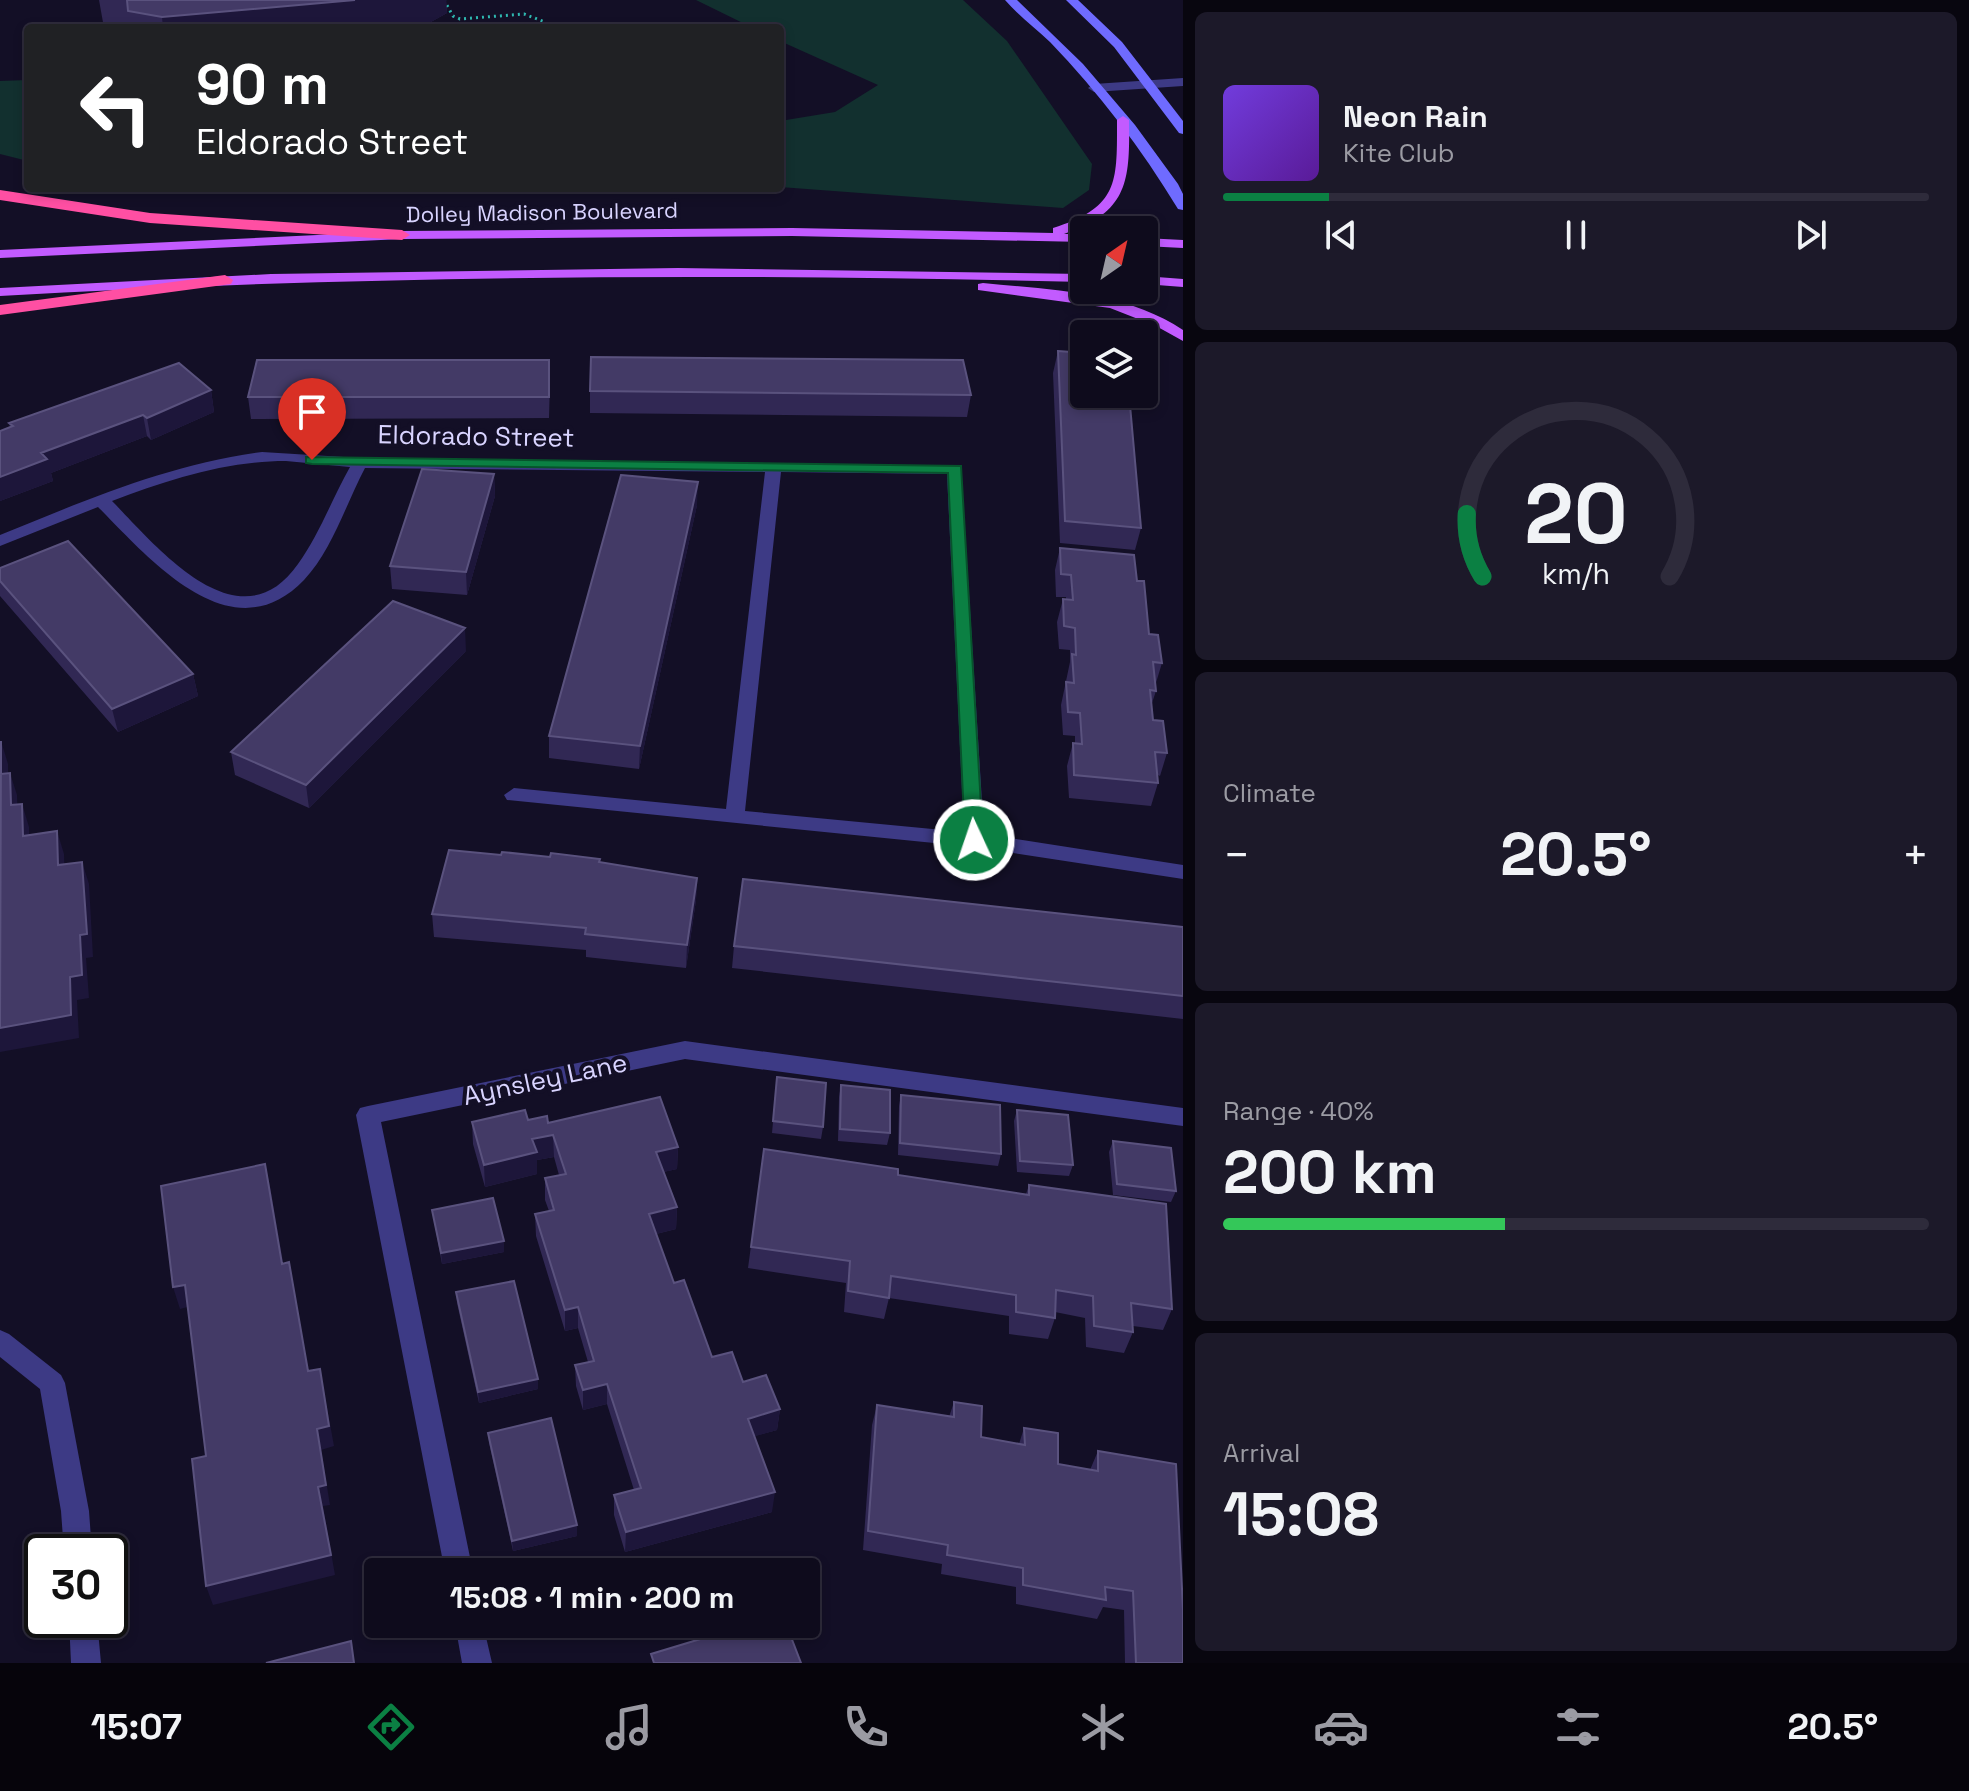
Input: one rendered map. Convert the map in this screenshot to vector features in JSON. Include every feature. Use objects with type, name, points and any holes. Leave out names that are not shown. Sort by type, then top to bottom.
[{"type":"highway","points":[[0,195],[158,219],[402,235]]},
{"type":"highway","points":[[0,310],[225,280]]},
{"type":"main road","points":[[1010,0],[1045,32],[1123,120],[1183,206]]},
{"type":"main road","points":[[1071,0],[1109,32],[1183,130]]},
{"type":"main road","points":[[1040,235],[1080,225],[1111,204],[1123,177],[1123,120]]},
{"type":"main road","name":"Dolley Madison Boulevard","points":[[0,254],[402,235],[792,232],[1070,237]]},
{"type":"main road","points":[[1158,243],[1183,244]]},
{"type":"main road","points":[[0,292],[225,280],[488,272],[848,272],[1070,278]]},
{"type":"main road","points":[[848,272],[1093,300],[1152,316],[1183,337]]},
{"type":"main road","points":[[1158,281],[1183,283]]},
{"type":"street","points":[[1094,88],[1183,82]]},
{"type":"street","name":"Eldorado Street","points":[[0,541],[101,500],[201,468],[263,456],[360,463],[955,469],[974,840]]},
{"type":"street","points":[[101,500],[197,590],[227,604],[269,602],[299,576],[360,463]]},
{"type":"street","points":[[735,816],[774,467]]},
{"type":"street","points":[[514,795],[974,840],[1183,872]]},
{"type":"street","name":"Aynsley Lane","points":[[456,1558],[368,1115],[685,1050],[1183,1117]]},
{"type":"street","points":[[0,1342],[52,1383],[77,1534]]},
{"type":"street","points":[[84,1638],[86,1663]]},
{"type":"street","points":[[472,1638],[477,1663]]},
{"type":"path","points":[[444,0],[453,16],[460,19],[524,14],[546,24]]},
{"type":"green space","points":[[696,0],[963,0],[1007,41],[1092,164],[1089,190],[1063,208],[784,187],[784,120],[835,112],[878,85],[784,43],[784,24],[745,24]]},
{"type":"green space","points":[[24,80],[24,160],[0,154],[0,81]]},
{"type":"building","points":[[127,0],[355,0],[162,17],[128,11]]},
{"type":"building","points":[[1058,351],[1070,352],[1070,408],[1130,408],[1141,528],[1065,521]]},
{"type":"building","points":[[591,357],[963,360],[971,395],[590,391]]},
{"type":"building","points":[[257,360],[549,360],[549,397],[248,397]]},
{"type":"building","points":[[179,363],[211,390],[147,418],[143,415],[41,453],[47,459],[0,477],[0,431],[13,426],[9,423]]},
{"type":"building","points":[[422,469],[494,474],[466,572],[390,566]]},
{"type":"building","points":[[621,475],[698,482],[640,746],[549,736]]},
{"type":"building","points":[[68,541],[193,674],[112,709],[0,581],[0,568]]},
{"type":"building","points":[[1060,548],[1134,555],[1137,581],[1144,581],[1149,634],[1158,635],[1162,663],[1153,662],[1156,691],[1150,690],[1153,720],[1163,721],[1167,753],[1155,752],[1158,783],[1074,775],[1073,743],[1082,744],[1080,713],[1068,712],[1066,682],[1074,683],[1072,654],[1076,655],[1075,628],[1064,626],[1063,599],[1073,600],[1071,575],[1061,574]]},
{"type":"building","points":[[393,601],[465,628],[306,785],[231,752]]},
{"type":"building","points":[[1,741],[1,774],[10,773],[11,805],[22,804],[23,836],[57,831],[58,865],[82,862],[87,934],[80,935],[82,975],[70,977],[71,1015],[0,1028]]},
{"type":"building","points":[[449,850],[550,857],[551,853],[697,878],[687,945],[585,934],[586,928],[432,914]]},
{"type":"building","points":[[743,879],[1183,927],[1183,996],[734,946]]},
{"type":"building","points":[[777,1077],[826,1083],[823,1127],[773,1121]]},
{"type":"building","points":[[841,1085],[890,1090],[890,1133],[840,1129]]},
{"type":"building","points":[[901,1095],[1000,1105],[1001,1154],[900,1143]]},
{"type":"building","points":[[660,1097],[678,1147],[656,1152],[677,1207],[649,1214],[674,1283],[684,1280],[712,1357],[732,1352],[743,1382],[766,1375],[780,1409],[748,1419],[775,1492],[626,1532],[614,1495],[641,1488],[607,1384],[583,1390],[575,1365],[594,1361],[578,1307],[565,1310],[535,1214],[554,1210],[545,1178],[566,1174],[553,1135],[532,1139],[537,1152],[484,1165],[472,1122],[525,1110],[528,1120],[547,1116],[548,1123]]},
{"type":"building","points":[[1017,1110],[1068,1115],[1073,1165],[1020,1161]]},
{"type":"building","points":[[1113,1141],[1171,1148],[1176,1191],[1117,1184]]},
{"type":"building","points":[[764,1149],[898,1169],[898,1175],[1029,1195],[1029,1185],[1166,1204],[1172,1309],[1131,1303],[1133,1332],[1094,1326],[1093,1296],[1056,1290],[1055,1318],[1016,1312],[1016,1295],[891,1276],[889,1298],[848,1291],[850,1261],[751,1247]]},
{"type":"building","points":[[265,1164],[282,1264],[289,1262],[308,1371],[320,1369],[329,1426],[317,1429],[326,1485],[318,1487],[331,1555],[206,1586],[192,1459],[206,1456],[185,1285],[173,1287],[161,1186]]},
{"type":"building","points":[[493,1198],[504,1241],[441,1253],[432,1210]]},
{"type":"building","points":[[514,1281],[538,1379],[478,1392],[456,1292]]},
{"type":"building","points":[[954,1402],[982,1406],[981,1437],[1025,1445],[1024,1428],[1058,1433],[1058,1464],[1098,1471],[1098,1451],[1176,1464],[1183,1663],[1136,1663],[1133,1591],[1105,1587],[1106,1600],[1023,1585],[1023,1568],[947,1555],[948,1545],[868,1531],[877,1405],[954,1417]]},
{"type":"building","points":[[551,1418],[577,1525],[512,1541],[488,1433]]},
{"type":"building","points":[[704,1638],[791,1638],[801,1663],[654,1663],[651,1654]]},
{"type":"building","points":[[351,1641],[354,1663],[266,1663]]},
{"type":"route","points":[[312,460],[955,469],[974,840]]}]
